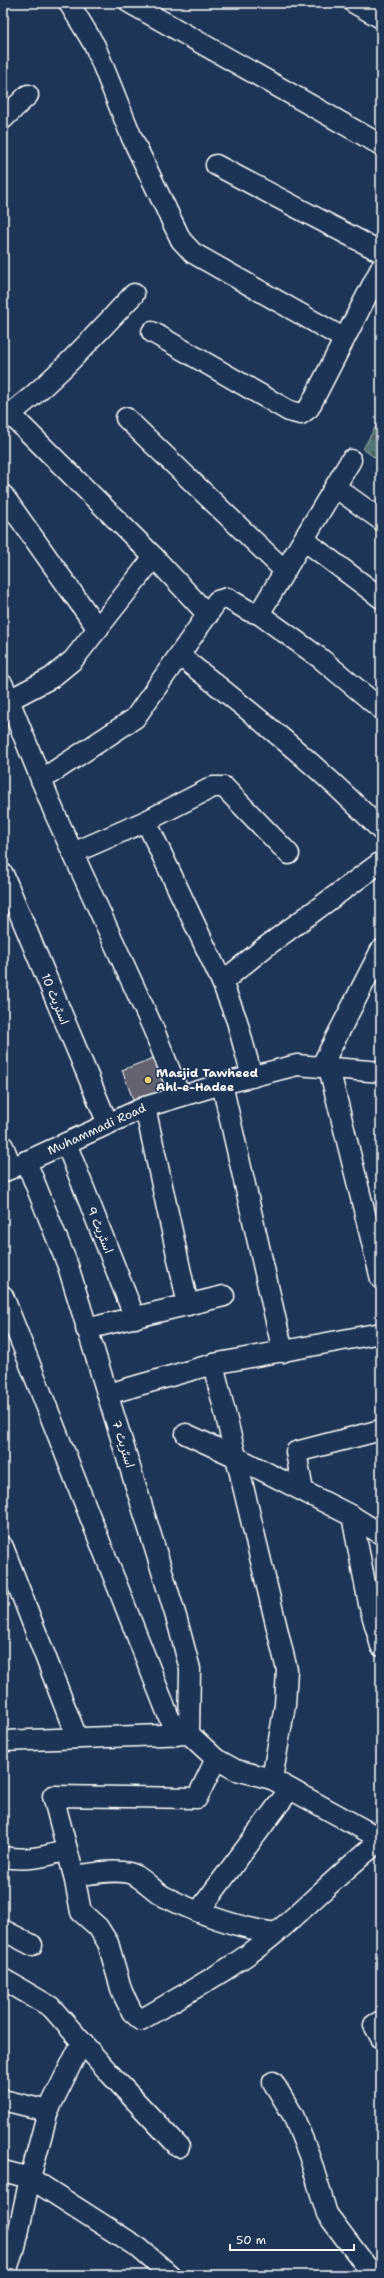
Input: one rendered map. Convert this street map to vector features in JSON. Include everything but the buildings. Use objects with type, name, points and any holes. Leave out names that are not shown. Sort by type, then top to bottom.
[{"type":"street","points":[[70,3],[95,46],[132,138],[181,240],[193,253],[343,338]]},
{"type":"street","points":[[130,3],[381,146]]},
{"type":"street","points":[[354,3],[381,18]]},
{"type":"street","points":[[3,119],[28,95]]},
{"type":"street","points":[[216,165],[381,252]]},
{"type":"street","points":[[152,332],[289,411],[301,414],[309,408],[343,338],[381,268]]},
{"type":"street","points":[[134,294],[74,357],[7,417],[154,558],[208,615]]},
{"type":"street","points":[[126,418],[285,571]]},
{"type":"street","points":[[259,614],[351,460]]},
{"type":"street","points":[[335,487],[381,520]]},
{"type":"street","points":[[3,495],[98,629]]},
{"type":"street","points":[[304,540],[381,598]]},
{"type":"street","points":[[154,558],[73,660],[51,678],[6,693],[41,780],[153,1028],[180,1096]]},
{"type":"street","points":[[41,780],[135,718],[180,656],[217,601],[227,598],[259,614],[320,658],[381,709]]},
{"type":"street","points":[[180,656],[253,714],[337,785],[381,830]]},
{"type":"street","points":[[73,852],[146,821],[213,787],[224,787],[289,854]]},
{"type":"street","points":[[146,821],[222,982],[237,1020],[252,1077]]},
{"type":"street","points":[[222,982],[264,948],[381,862]]},
{"type":"street","name":"اسٹریٹ 10","points":[[3,874],[108,1124]]},
{"type":"street","points":[[381,950],[325,1068],[374,1223],[381,1279]]},
{"type":"street","name":"Muhammadi Road","points":[[14,1167],[145,1107],[222,1084],[297,1065],[381,1072]]},
{"type":"street","points":[[222,1084],[283,1352]]},
{"type":"street","points":[[145,1107],[188,1305]]},
{"type":"street","name":"اسٹریٹ 9","points":[[66,1143],[135,1318]]},
{"type":"street","name":"اسٹریٹ 7","points":[[3,1146],[68,1266],[86,1329],[108,1394],[190,1669],[182,1735]]},
{"type":"street","points":[[86,1329],[224,1296]]},
{"type":"street","points":[[4,1301],[182,1735],[216,1759],[236,1770],[272,1779],[381,1840],[345,1869],[276,1933],[227,1968],[141,2020],[132,2012],[122,1992],[108,1943],[98,1927],[81,1912],[74,1876],[53,1796],[197,1798],[216,1759]]},
{"type":"street","points":[[108,1394],[213,1364],[381,1333]]},
{"type":"street","points":[[213,1364],[287,1670],[285,1705],[272,1779]]},
{"type":"street","points":[[303,1491],[296,1452],[381,1430]]},
{"type":"street","points":[[186,1434],[236,1457],[352,1516],[381,1534]]},
{"type":"street","points":[[352,1516],[369,1604],[381,1646]]},
{"type":"street","points":[[3,1547],[77,1738]]},
{"type":"street","points":[[3,1741],[182,1735]]},
{"type":"street","points":[[199,1911],[290,1789]]},
{"type":"street","points":[[3,1857],[18,1860],[41,1858],[67,1850]]},
{"type":"street","points":[[74,1876],[113,1872],[130,1873],[164,1896],[228,1923],[255,1930],[276,1933]]},
{"type":"street","points":[[3,1930],[32,1945]]},
{"type":"street","points":[[3,1979],[51,2007],[179,2147]]},
{"type":"street","points":[[381,2021],[374,2025],[381,2038]]},
{"type":"street","points":[[5,2275],[8,2250],[48,2112],[82,2042]]},
{"type":"street","points":[[273,2082],[293,2115],[309,2155],[327,2214],[372,2275]]},
{"type":"street","points":[[3,2100],[48,2112]]},
{"type":"street","points":[[3,2171],[30,2178],[139,2248],[170,2275]]},
{"type":"green space","points":[[381,417],[381,462],[363,449]]},
{"type":"place","name":"Masjid Tawheed Ahl-e-Hadee","points":[[148,1080]]}]
